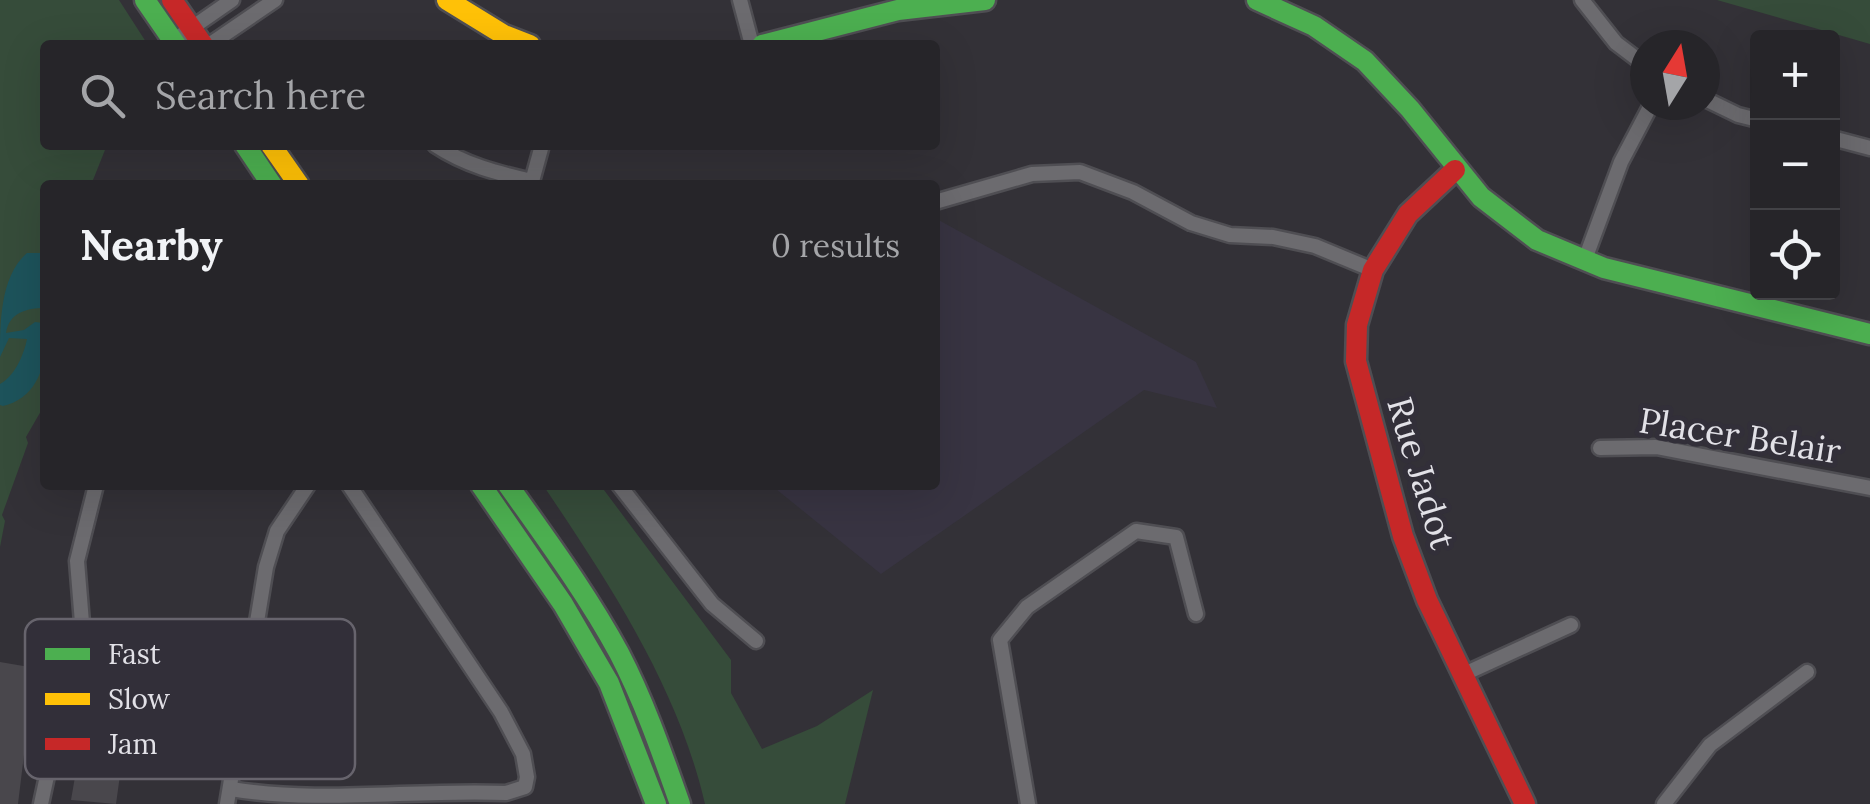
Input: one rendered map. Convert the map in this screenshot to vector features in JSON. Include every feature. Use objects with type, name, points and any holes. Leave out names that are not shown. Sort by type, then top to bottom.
[{"type":"street","points":[[145,0],[172,40]]},
{"type":"street","points":[[172,0],[201,39]]},
{"type":"street","points":[[201,39],[232,0]]},
{"type":"street","points":[[201,39],[275,0]]},
{"type":"street","points":[[447,0],[517,40]]},
{"type":"street","points":[[740,0],[751,40]]},
{"type":"street","points":[[781,40],[898,10],[985,0]]},
{"type":"street","points":[[1257,0],[1318,27],[1368,62],[1396,91],[1455,170],[1488,206],[1519,229],[1584,262],[1870,334]]},
{"type":"street","points":[[1582,0],[1616,43],[1630,54]]},
{"type":"street","points":[[1720,106],[1750,117]]},
{"type":"street","points":[[1584,262],[1620,162],[1643,120]]},
{"type":"street","points":[[1840,140],[1870,148]]},
{"type":"street","points":[[248,150],[269,180]]},
{"type":"street","points":[[274,150],[296,180]]},
{"type":"street","points":[[442,150],[454,158],[522,180]]},
{"type":"street","points":[[533,180],[541,150]]},
{"type":"street","name":"Rue Jadot","points":[[1455,170],[1408,214],[1373,270],[1356,325],[1356,361],[1403,536],[1427,600],[1525,804]]},
{"type":"street","points":[[940,201],[1032,174],[1080,172],[1132,192],[1192,223],[1230,234],[1273,237],[1315,246],[1373,270]]},
{"type":"street","name":"Placer Belair","points":[[1600,448],[1656,447],[1870,488]]},
{"type":"street","points":[[82,619],[77,561],[95,490]]},
{"type":"street","points":[[258,619],[277,531],[305,490]]},
{"type":"street","points":[[229,796],[506,794],[525,787],[523,754],[501,712],[352,490]]},
{"type":"street","points":[[484,490],[563,604],[609,684],[656,804]]},
{"type":"street","points":[[512,490],[608,634],[648,715],[680,804]]},
{"type":"street","points":[[623,490],[712,604],[756,640]]},
{"type":"street","points":[[1028,804],[1000,640],[1026,607],[1136,531],[1176,538],[1196,614]]},
{"type":"street","points":[[1462,675],[1572,624]]},
{"type":"street","points":[[1664,804],[1710,746],[1807,672]]},
{"type":"street","points":[[41,804],[46,779]]},
{"type":"shaded area","points":[[940,221],[1196,362],[1217,408],[1144,390],[881,574],[777,490],[940,490]]},
{"type":"green space","points":[[0,0],[119,0],[145,40],[40,40],[40,150],[105,150],[93,180],[40,180],[40,413],[26,437],[28,443],[2,515],[5,521],[0,547]]},
{"type":"green space","points":[[1717,0],[1870,0],[1870,44],[1840,35],[1840,30],[1821,30]]},
{"type":"green space","points":[[546,490],[604,490],[731,660],[731,693],[762,749],[817,726],[873,690],[845,804],[705,804],[678,719],[659,677],[592,560]]},
{"type":"water","points":[[27,253],[40,253],[40,308],[20,313],[6,333],[40,323],[40,374],[26,394],[3,406],[0,384],[18,365],[27,339],[9,338],[0,357],[3,301],[18,263]]},
{"type":"building","points":[[0,662],[25,666],[25,746],[18,804],[0,804]]},
{"type":"building","points":[[75,779],[119,779],[116,804],[71,800]]},
{"type":"traffic: fast","points":[[145,0],[173,40]]},
{"type":"traffic: fast","points":[[781,40],[898,10],[985,0]]},
{"type":"traffic: fast","points":[[1257,0],[1314,26],[1365,61],[1410,109],[1481,197],[1537,240],[1604,268],[1870,334]]},
{"type":"traffic: fast","points":[[248,150],[269,180]]},
{"type":"traffic: fast","points":[[484,490],[563,604],[609,683],[656,804]]},
{"type":"traffic: fast","points":[[511,490],[580,588],[619,653],[645,708],[680,804]]},
{"type":"traffic: slow","points":[[447,0],[517,40]]},
{"type":"traffic: slow","points":[[274,150],[296,180]]},
{"type":"traffic: jam","points":[[172,0],[200,40]]},
{"type":"traffic: jam","points":[[1455,170],[1408,214],[1373,270],[1357,325],[1356,361],[1403,536],[1427,600],[1525,804]]}]
